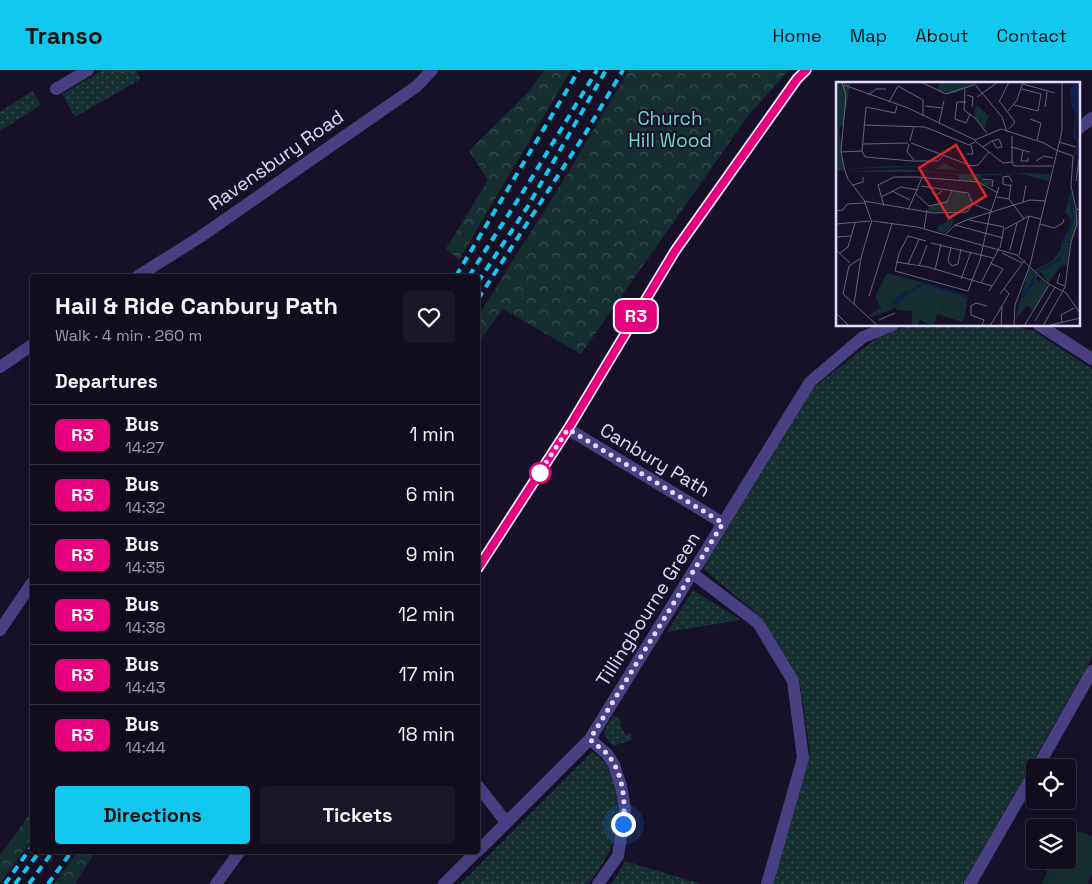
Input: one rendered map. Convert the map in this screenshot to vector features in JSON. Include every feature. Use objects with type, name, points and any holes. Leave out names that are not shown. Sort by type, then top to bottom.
[{"type":"street","points":[[56,89],[88,70]]},
{"type":"street","name":"Ravensbury Road","points":[[141,274],[200,237],[417,86],[432,70]]},
{"type":"street","points":[[480,565],[568,429],[675,251],[797,79],[806,70]]},
{"type":"street","points":[[1080,127],[1092,118]]},
{"type":"street","name":"Tillingbourne Green","points":[[480,848],[590,739],[810,382],[862,337],[890,326]]},
{"type":"street","points":[[1041,326],[1092,359]]},
{"type":"street","points":[[0,367],[30,346]]},
{"type":"street","name":"Canbury Path","points":[[568,429],[723,523]]},
{"type":"street","points":[[692,574],[758,623],[793,681],[803,758],[766,884]]},
{"type":"street","points":[[0,630],[30,586]]},
{"type":"street","points":[[1042,759],[1092,671]]},
{"type":"street","points":[[590,739],[607,754],[614,764],[621,786],[625,809],[618,856],[598,884]]},
{"type":"street","points":[[970,884],[1026,787]]},
{"type":"street","points":[[480,789],[506,822]]},
{"type":"street","points":[[216,884],[238,854]]},
{"type":"street","name":"Tillingbourne Green","points":[[444,884],[474,854]]},
{"type":"green space","points":[[103,70],[136,70],[141,79],[75,117],[62,94]]},
{"type":"green space","points":[[544,70],[571,70],[459,260],[446,249],[488,180],[469,151],[530,90]]},
{"type":"green space","name":"Church Hill Wood","points":[[629,70],[789,70],[748,116],[581,354],[503,309],[480,340],[480,313],[563,181]]},
{"type":"green space","points":[[32,91],[41,105],[0,131],[0,112]]},
{"type":"green space","points":[[907,326],[1013,326],[1034,331],[1092,369],[1092,658],[1034,759],[1026,759],[1026,774],[963,884],[770,884],[810,753],[800,683],[762,618],[701,567],[813,388],[878,337]]},
{"type":"green space","points":[[693,590],[741,620],[667,632]]},
{"type":"green space","points":[[613,715],[621,720],[620,725],[626,735],[631,733],[632,740],[613,746],[605,736],[604,731]]},
{"type":"green space","points":[[592,752],[601,758],[612,778],[616,790],[618,814],[615,836],[610,849],[588,884],[460,884]]},
{"type":"green space","points":[[30,814],[30,843],[0,883],[0,855]]},
{"type":"green space","points":[[1076,831],[1092,836],[1092,873],[1088,884],[1042,884],[1048,869],[1076,869]]},
{"type":"green space","points":[[76,854],[94,854],[75,884],[54,884]]},
{"type":"green space","points":[[625,861],[701,884],[612,884]]},
{"type":"railway","points":[[457,274],[579,70]]},
{"type":"railway","points":[[470,274],[528,184],[597,70]]},
{"type":"railway","points":[[480,279],[528,206],[606,70]]},
{"type":"railway","points":[[480,296],[585,134],[623,70]]},
{"type":"railway","points":[[5,884],[30,849]]},
{"type":"railway","points":[[15,884],[38,854]]},
{"type":"railway","points":[[29,884],[51,854]]},
{"type":"railway","points":[[48,884],[70,854]]},
{"type":"bus line","name":"R3","points":[[480,564],[568,429],[675,251],[797,79],[806,70]]},
{"type":"route","points":[[540,473],[538,475],[568,429],[723,523],[590,739],[607,754],[614,764],[621,786],[625,809],[623,824]]}]
